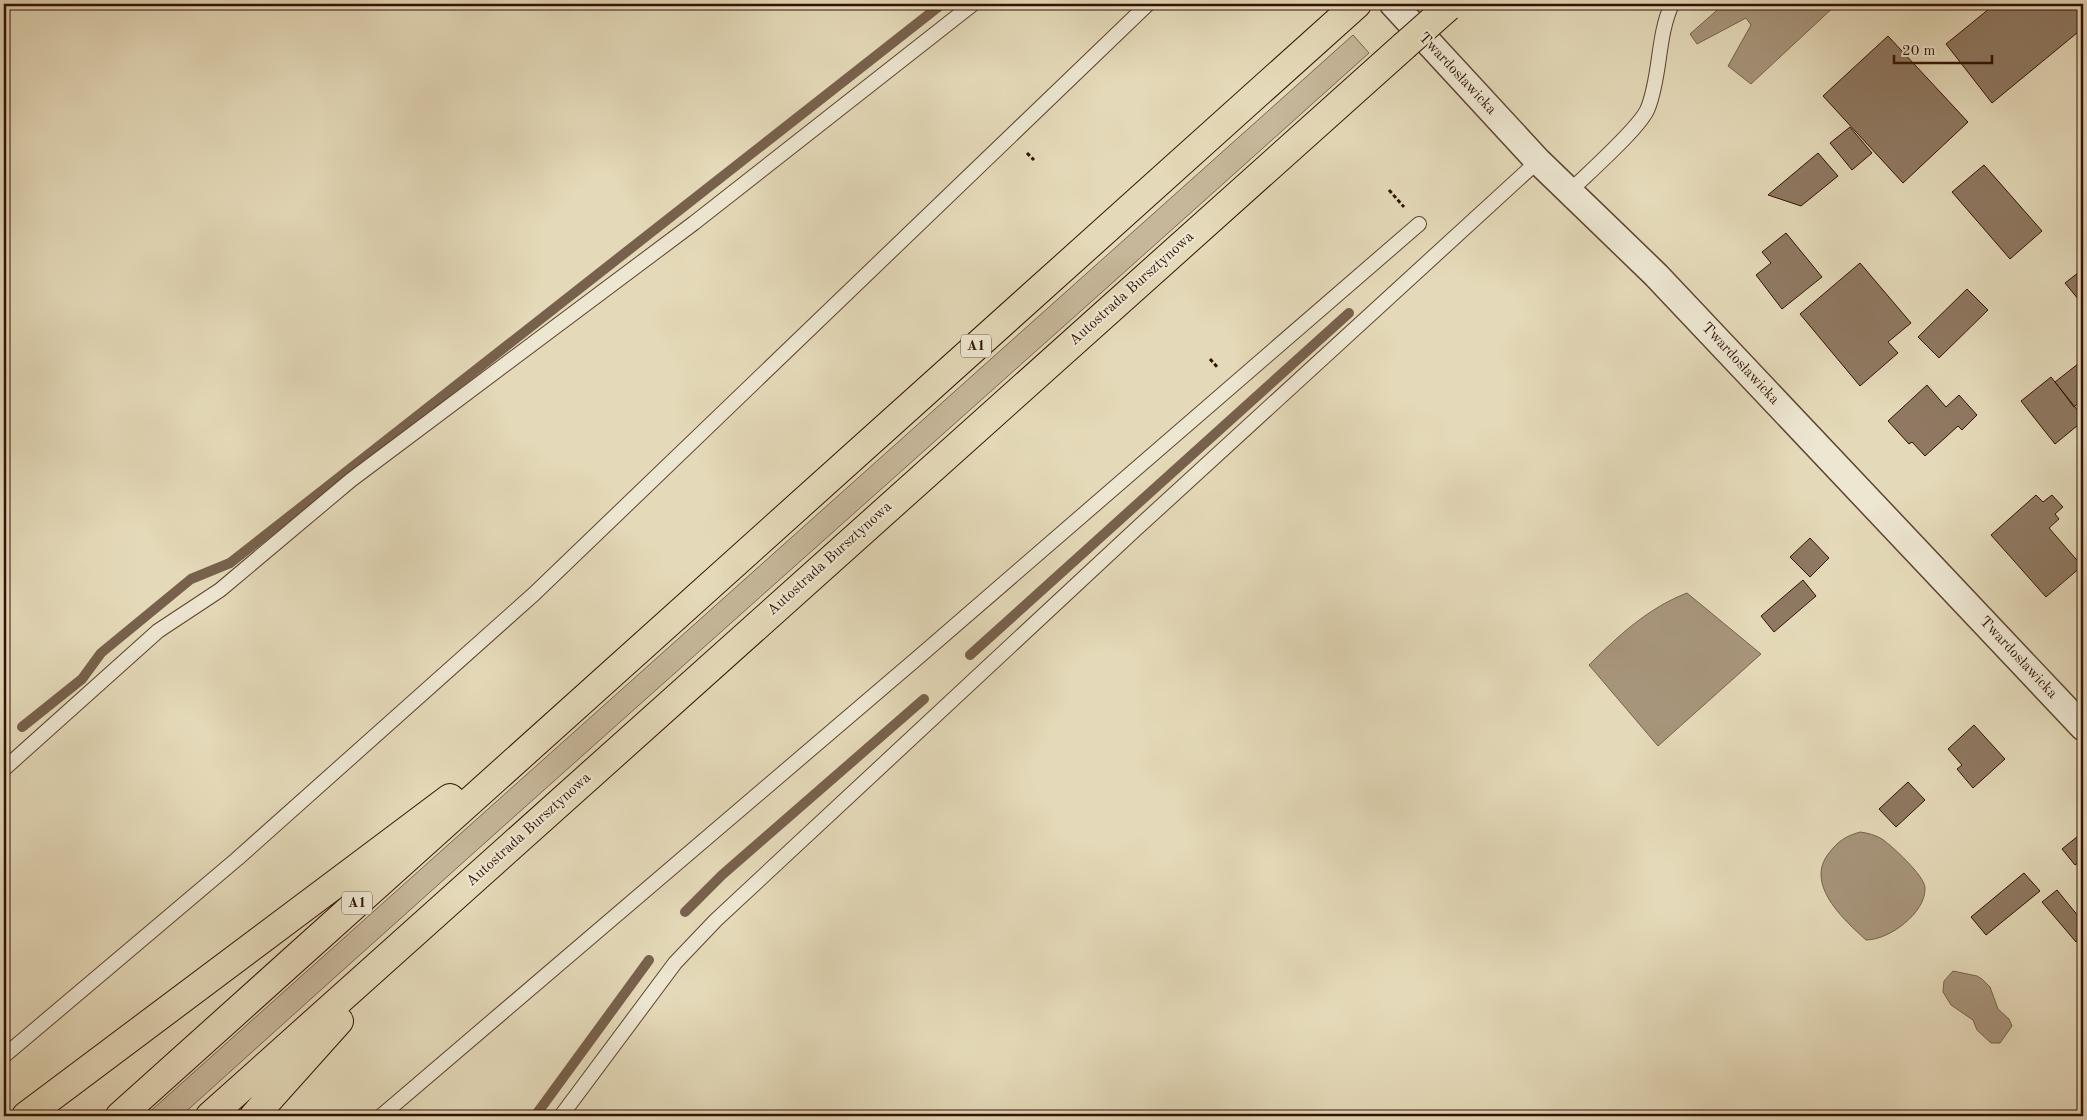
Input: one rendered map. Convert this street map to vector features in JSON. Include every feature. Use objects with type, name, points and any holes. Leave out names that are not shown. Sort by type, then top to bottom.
[{"type":"highway","name":"A1","points":[[120,1116],[1357,4]]},
{"type":"highway","name":"Autostrada Bursztynowa","points":[[210,1116],[1450,6]]},
{"type":"highway","points":[[26,1116],[595,689]]},
{"type":"highway","points":[[254,1116],[434,916]]},
{"type":"street","name":"Twardosławicka","points":[[1393,4],[1538,161],[1656,275],[2083,727]]},
{"type":"lane","points":[[4,769],[158,631],[220,590],[351,480],[694,223],[972,4]]},
{"type":"lane","points":[[4,1056],[237,859],[534,594],[648,487],[1148,4]]},
{"type":"lane","points":[[1570,191],[1637,123],[1647,110],[1652,94],[1666,21],[1672,4]]},
{"type":"lane","points":[[561,1116],[640,1007],[675,963],[716,920],[1142,523],[1538,161]]},
{"type":"lane","points":[[381,1116],[921,656],[1419,224]]},
{"type":"shaded area","points":[[1724,4],[1837,4],[1751,84],[1728,66],[1751,25],[1746,18],[1697,44],[1690,34]]},
{"type":"shaded area","points":[[1353,35],[1369,53],[1221,186],[181,1116],[145,1116]]},
{"type":"shaded area","points":[[1687,593],[1761,654],[1658,746],[1589,665],[1622,633],[1646,615],[1659,606]]},
{"type":"shaded area","points":[[1860,832],[1882,839],[1893,848],[1920,876],[1925,888],[1924,897],[1919,907],[1904,923],[1885,935],[1866,940],[1847,922],[1830,901],[1821,877],[1823,865],[1832,849],[1839,842]]},
{"type":"shaded area","points":[[1953,971],[1977,976],[1990,987],[1998,1009],[2009,1019],[2012,1026],[2000,1043],[1991,1043],[1977,1030],[1973,1020],[1951,1005],[1943,992],[1944,981]]},
{"type":"building","points":[[1995,4],[2083,4],[2083,28],[1992,103],[1946,44]]},
{"type":"building","points":[[1888,36],[1968,122],[1903,183],[1823,96]]},
{"type":"building","points":[[1850,127],[1872,153],[1852,170],[1830,143]]},
{"type":"building","points":[[1818,153],[1838,176],[1801,206],[1768,195]]},
{"type":"building","points":[[1984,165],[2042,231],[2010,259],[1952,192]]},
{"type":"building","points":[[1786,233],[1822,277],[1782,309],[1756,275],[1771,263],[1762,252]]},
{"type":"building","points":[[1860,263],[1911,323],[1888,342],[1898,353],[1860,386],[1800,314]]},
{"type":"building","points":[[2083,269],[2083,305],[2065,283]]},
{"type":"building","points":[[1967,289],[1988,310],[1939,358],[1918,337]]},
{"type":"building","points":[[2083,360],[2083,399],[2074,407],[2055,382]]},
{"type":"building","points":[[2051,377],[2083,417],[2083,421],[2055,444],[2021,401]]},
{"type":"building","points":[[1927,385],[1946,407],[1959,395],[1977,415],[1962,430],[1958,426],[1925,456],[1912,442],[1909,444],[1888,421]]},
{"type":"building","points":[[2036,495],[2043,502],[2052,495],[2063,507],[2055,514],[2059,519],[2049,528],[2082,566],[2046,597],[1991,535]]},
{"type":"building","points":[[1810,538],[1829,558],[1810,577],[1790,557]]},
{"type":"building","points":[[1803,580],[1816,596],[1774,632],[1761,616]]},
{"type":"building","points":[[1974,725],[2005,759],[1973,788],[1957,769],[1962,765],[1948,749]]},
{"type":"building","points":[[1908,782],[1925,800],[1896,827],[1879,809]]},
{"type":"building","points":[[2083,832],[2083,859],[2075,865],[2062,849]]},
{"type":"building","points":[[2024,873],[2040,891],[1986,935],[1971,917]]},
{"type":"building","points":[[2057,890],[2083,922],[2083,936],[2076,942],[2042,902]]},
{"type":"waterway","points":[[22,727],[82,679],[101,653],[191,579],[230,563],[942,4]]},
{"type":"waterway","points":[[970,655],[1349,313]]},
{"type":"waterway","points":[[685,912],[722,875],[924,699]]},
{"type":"waterway","points":[[535,1116],[649,960]]}]
